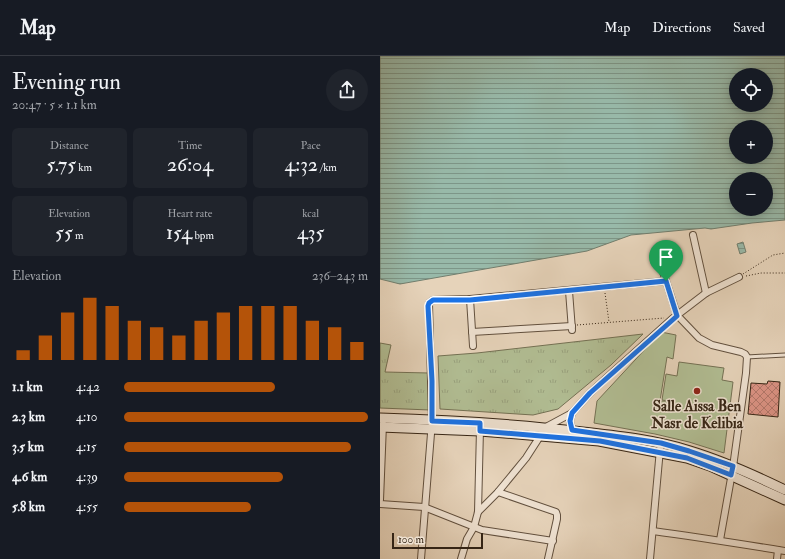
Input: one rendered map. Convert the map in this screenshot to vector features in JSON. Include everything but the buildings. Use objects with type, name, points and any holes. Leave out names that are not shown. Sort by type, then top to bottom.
[{"type":"main road","points":[[382,423],[480,427],[546,427],[572,430],[660,448],[785,490]]},
{"type":"main road","points":[[480,427],[660,448]]},
{"type":"main road","points":[[732,471],[785,500]]},
{"type":"street","points":[[694,236],[706,293]]},
{"type":"street","points":[[657,254],[666,281],[675,317],[705,342],[741,352],[747,357],[732,471],[720,540]]},
{"type":"street","points":[[478,512],[498,492],[526,458],[546,427],[572,413],[590,393],[675,317],[706,293],[739,277]]},
{"type":"street","points":[[421,559],[424,507],[432,425],[429,303],[433,300],[470,300],[666,281]]},
{"type":"street","points":[[472,332],[572,328],[569,290]]},
{"type":"street","points":[[470,300],[473,346]]},
{"type":"street","points":[[572,413],[570,421],[572,430]]},
{"type":"street","points":[[380,500],[382,423]]},
{"type":"street","points":[[460,559],[467,539],[474,527],[478,512],[480,427]]},
{"type":"street","points":[[650,559],[660,448]]},
{"type":"street","points":[[498,492],[556,512],[557,519],[548,559]]},
{"type":"street","points":[[380,504],[424,507],[490,532],[553,541]]},
{"type":"street","points":[[653,531],[720,540],[782,551],[777,559]]},
{"type":"lane","points":[[747,357],[785,355]]},
{"type":"path","points":[[739,277],[773,255],[785,253]]},
{"type":"path","points":[[739,277],[760,273],[785,273]]},
{"type":"path","points":[[604,287],[610,322]]},
{"type":"path","points":[[572,328],[610,322],[675,317]]},
{"type":"green space","points":[[661,332],[676,335],[673,359],[667,357],[660,401],[668,401],[662,400],[666,374],[677,376],[679,362],[724,368],[722,380],[733,382],[724,453],[689,442],[655,434],[594,423],[597,401]]},
{"type":"green space","points":[[643,334],[611,365],[558,409],[533,415],[440,409],[438,356]]},
{"type":"green space","points":[[380,343],[391,345],[385,372],[429,373],[430,410],[380,408]]},
{"type":"shaded area","points":[[380,56],[785,56],[785,220],[711,229],[705,228],[631,235],[587,251],[400,284],[380,279]]},
{"type":"shaded area","points":[[743,242],[746,252],[740,254],[737,244]]},
{"type":"place","name":"Salle Aissa Ben Nasr de Kelibia","points":[[697,391]]},
{"type":"route","points":[[666,281],[677,316],[590,393],[572,413],[570,421],[572,430],[661,443],[733,466],[731,475],[687,458],[600,441],[480,431],[480,423],[432,421],[432,381],[428,306],[433,300],[470,300],[666,281]]}]
